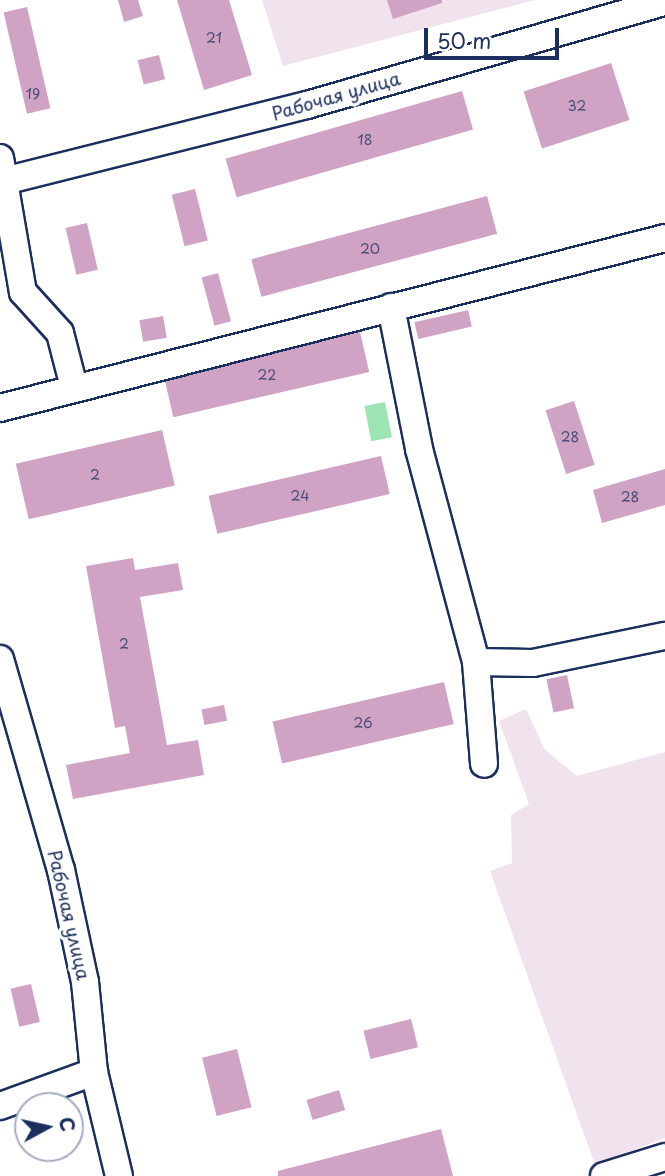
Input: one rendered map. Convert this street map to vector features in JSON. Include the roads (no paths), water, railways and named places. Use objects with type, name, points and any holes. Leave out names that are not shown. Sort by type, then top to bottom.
[{"type":"street","name":"Рабочая улица","points":[[74,387],[60,333],[23,292],[2,174],[307,105],[665,2]]},
{"type":"street","points":[[0,408],[665,238]]},
{"type":"street","points":[[391,307],[419,449],[476,662],[484,764]]},
{"type":"street","points":[[476,662],[533,663],[665,636]]},
{"type":"street","name":"Рабочая улица","points":[[0,659],[61,870],[85,982],[94,1072],[119,1176]]},
{"type":"street","points":[[0,1106],[94,1072]]},
{"type":"street","points":[[604,1176],[665,1157]]}]
